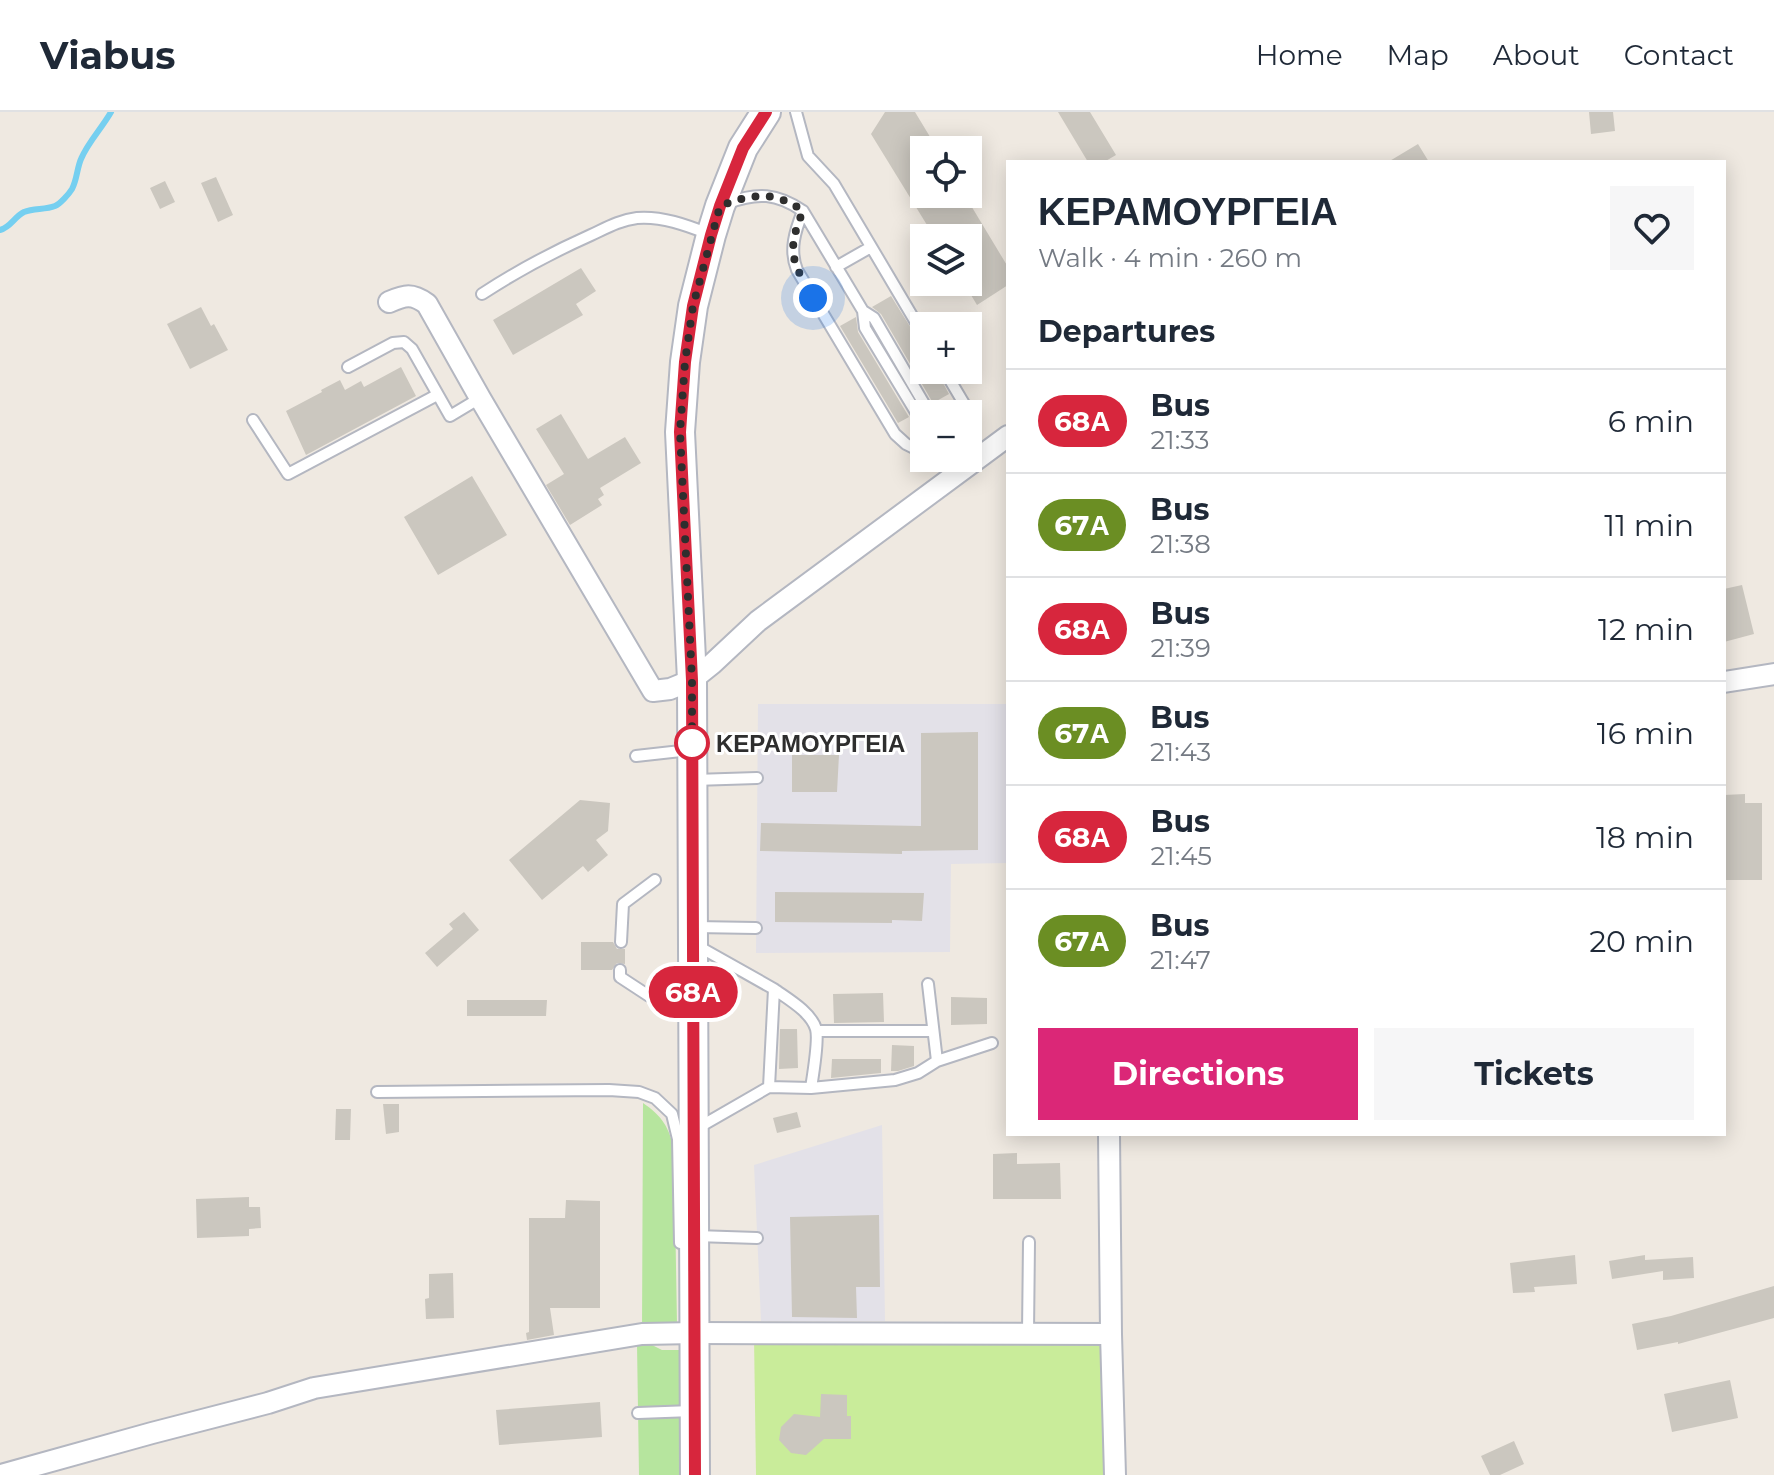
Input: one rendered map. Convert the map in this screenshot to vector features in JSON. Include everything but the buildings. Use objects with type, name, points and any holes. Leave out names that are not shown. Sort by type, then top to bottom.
[{"type":"street","points":[[695,1475],[695,1410],[687,1328],[694,1130],[692,680],[680,432],[693,306],[711,235],[743,148],[766,112]]},
{"type":"street","points":[[389,302],[403,296],[418,298],[427,304],[653,691],[670,689],[692,680],[758,621],[1006,437]]},
{"type":"street","points":[[1726,682],[1774,674]]},
{"type":"street","points":[[1109,1136],[1115,1475]]},
{"type":"street","points":[[1,1475],[314,1388],[687,1328],[1111,1334]]},
{"type":"lane","points":[[796,112],[808,156],[834,184],[910,312]]},
{"type":"lane","points":[[720,206],[744,197],[763,195],[789,201],[803,211],[863,311],[865,328],[910,402]]},
{"type":"lane","points":[[803,211],[792,250],[797,270],[895,434],[910,445]]},
{"type":"lane","points":[[482,294],[568,244],[617,222],[640,218],[681,222],[711,235]]},
{"type":"lane","points":[[836,267],[871,247]]},
{"type":"lane","points":[[863,311],[874,318],[922,400]]},
{"type":"lane","points":[[348,367],[393,343],[404,342],[412,349],[450,416],[480,398]]},
{"type":"lane","points":[[253,420],[288,474],[437,395]]},
{"type":"lane","points":[[636,756],[692,749]]},
{"type":"lane","points":[[692,780],[757,778]]},
{"type":"lane","points":[[621,942],[623,904],[655,880]]},
{"type":"lane","points":[[693,935],[756,928]]},
{"type":"lane","points":[[693,935],[774,989],[811,1019],[817,1031],[811,1088]]},
{"type":"lane","points":[[620,970],[620,977],[649,996]]},
{"type":"lane","points":[[928,984],[937,1061]]},
{"type":"lane","points":[[769,1087],[774,989]]},
{"type":"lane","points":[[817,1031],[933,1031]]},
{"type":"lane","points":[[694,1130],[769,1087],[811,1088],[895,1080],[918,1073],[937,1061],[992,1043]]},
{"type":"lane","points":[[377,1092],[609,1090],[655,1098],[672,1114],[678,1139],[688,1247],[757,1238]]},
{"type":"lane","points":[[1028,1333],[1029,1242]]},
{"type":"lane","points":[[638,1413],[695,1410]]},
{"type":"shaded area","points":[[758,704],[1006,704],[1006,863],[951,864],[950,952],[756,953]]},
{"type":"shaded area","points":[[882,1125],[885,1321],[761,1321],[754,1165]]},
{"type":"green space","points":[[643,1103],[664,1123],[674,1151],[677,1324],[642,1332]]},
{"type":"green space","points":[[754,1337],[1107,1339],[1106,1475],[756,1475]]},
{"type":"green space","points":[[637,1344],[652,1345],[662,1350],[684,1350],[684,1475],[639,1475]]},
{"type":"waterway","points":[[0,230],[24,212],[55,206],[64,199],[74,185],[84,153],[111,112]]},
{"type":"bus line","name":"68Α","points":[[695,1475],[692,680],[680,432],[693,306],[711,235],[743,148],[766,112]]},
{"type":"place","name":"ΚΕΡΑΜΟΥΡΓΕΙΑ","points":[[692,743]]},
{"type":"route","points":[[692,743],[692,749],[692,680],[680,432],[693,306],[720,206],[744,197],[763,195],[789,201],[803,211],[796,229],[793,260],[813,298]]}]
